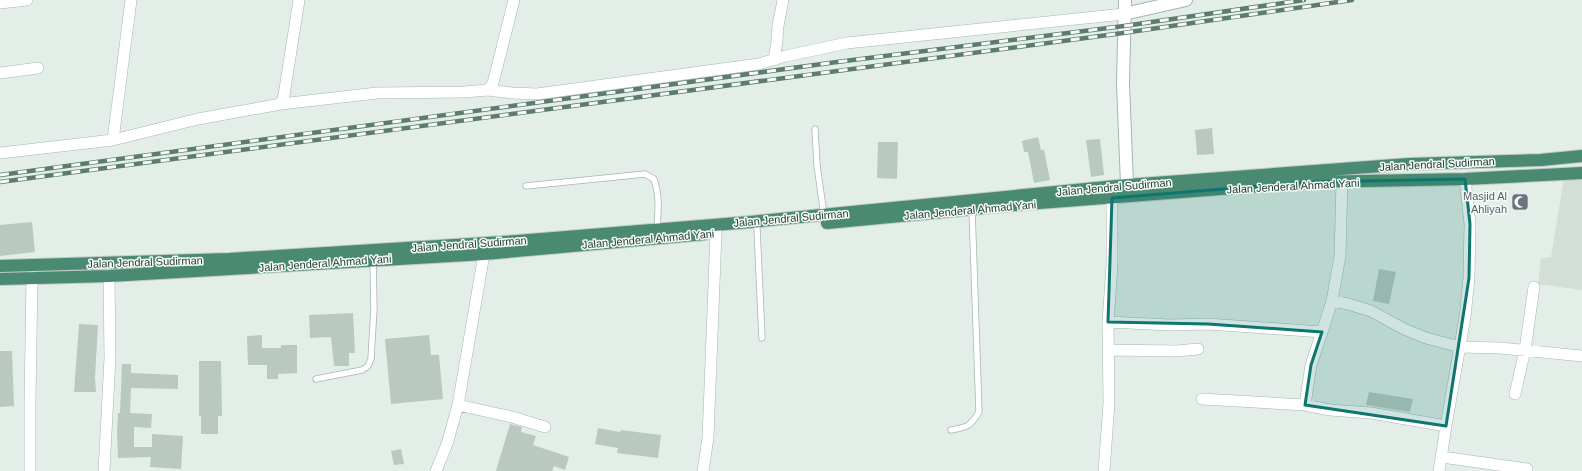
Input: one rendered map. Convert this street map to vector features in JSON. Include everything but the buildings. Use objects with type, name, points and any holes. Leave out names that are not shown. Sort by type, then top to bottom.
[{"type":"highway","name":"Jalan Jendral Sudirman","points":[[0,266],[229,259],[517,241],[657,230],[1127,185],[1409,164],[1541,160],[1582,156]]},
{"type":"highway","name":"Jalan Jenderal Ahmad Yani","points":[[0,278],[109,276],[484,254],[972,210],[1310,182],[1465,180],[1582,173]]},
{"type":"street","points":[[0,3],[27,0]]},
{"type":"street","points":[[113,140],[130,0]]},
{"type":"street","points":[[282,104],[299,0]]},
{"type":"street","points":[[488,90],[493,83],[514,0]]},
{"type":"street","points":[[774,60],[783,0]]},
{"type":"street","points":[[1125,0],[1123,90],[1127,185]]},
{"type":"street","points":[[0,153],[113,140],[198,119],[282,104],[377,93],[464,92],[488,90],[538,94],[720,70],[774,60],[847,43],[1124,14],[1186,0]]},
{"type":"street","points":[[0,73],[38,68]]},
{"type":"street","points":[[1439,471],[1465,317],[1469,278],[1470,224],[1465,180]]},
{"type":"street","points":[[1305,405],[1311,365],[1332,301],[1340,256],[1342,182]]},
{"type":"street","points":[[1104,471],[1109,403],[1108,322],[1112,265],[1112,198]]},
{"type":"street","points":[[703,471],[708,438],[716,233]]},
{"type":"street","points":[[436,471],[447,444],[458,405],[484,254]]},
{"type":"street","points":[[104,471],[110,358],[109,276]]},
{"type":"street","points":[[30,471],[32,277]]},
{"type":"street","points":[[1515,394],[1525,350],[1534,286]]},
{"type":"street","points":[[1332,301],[1372,311],[1404,329],[1426,338],[1460,348],[1500,348],[1582,356]]},
{"type":"street","points":[[1108,322],[1170,325],[1208,324],[1322,332]]},
{"type":"street","points":[[1109,350],[1198,350]]},
{"type":"street","points":[[1202,399],[1305,405],[1330,410],[1371,412],[1446,426]]},
{"type":"street","points":[[458,405],[492,411],[545,427]]},
{"type":"street","points":[[1442,457],[1527,469]]},
{"type":"lane","points":[[815,129],[817,165],[824,214]]},
{"type":"lane","points":[[526,186],[645,174],[654,179],[658,189],[659,202],[657,230]]},
{"type":"lane","points":[[951,430],[966,428],[973,422],[979,412],[972,210]]},
{"type":"lane","points":[[757,229],[762,338]]},
{"type":"lane","points":[[316,379],[362,370],[368,366],[371,359],[374,308],[373,260]]},
{"type":"highlighted area","points":[[1465,179],[1470,224],[1469,278],[1446,426],[1305,405],[1311,365],[1322,332],[1208,324],[1108,322],[1112,198],[1310,182]]},
{"type":"shaded area","points":[[1564,178],[1582,178],[1582,290],[1538,284],[1541,258],[1551,257]]},
{"type":"railway","points":[[0,175],[837,62],[1124,26],[1304,0]]},
{"type":"railway","points":[[0,182],[1123,33],[1352,0]]},
{"type":"place","name":"Masjid Al Ahliyah","points":[[1520,202]]}]
